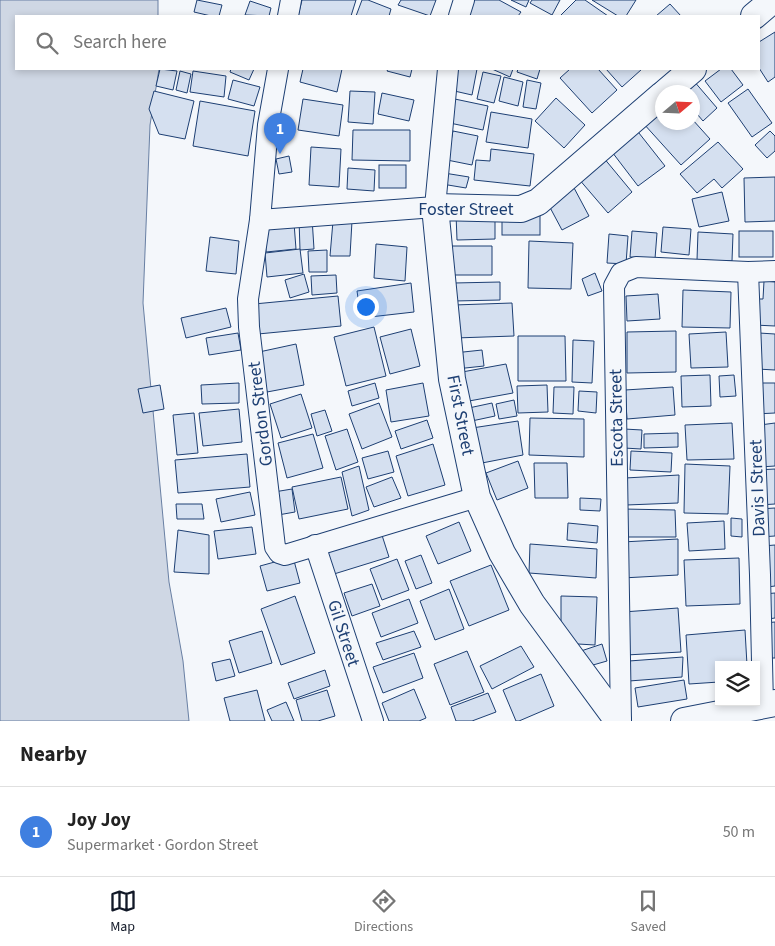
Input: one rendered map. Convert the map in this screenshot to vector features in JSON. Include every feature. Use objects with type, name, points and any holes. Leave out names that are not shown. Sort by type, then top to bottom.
[{"type":"street","points":[[288,15],[291,0]]},
{"type":"street","points":[[459,15],[464,0]]},
{"type":"street","points":[[755,15],[773,0]]},
{"type":"street","name":"Gordon Street","points":[[278,70],[268,125],[260,220],[248,299],[249,327],[275,547],[279,553],[285,554],[477,497]]},
{"type":"street","name":"First Street","points":[[448,70],[435,207],[452,379],[477,497],[502,553],[532,604],[620,721]]},
{"type":"street","points":[[675,85],[693,70]]},
{"type":"street","name":"Foster Street","points":[[260,220],[435,207],[521,209],[538,202],[655,102]]},
{"type":"street","name":"Escota Street","points":[[620,721],[614,286],[621,272],[636,267],[748,272],[775,271]]},
{"type":"street","name":"Davis I Street","points":[[748,272],[760,576],[769,704]]},
{"type":"street","name":"Gil Street","points":[[315,545],[372,721]]},
{"type":"street","points":[[684,721],[769,704]]},
{"type":"shaded area","points":[[0,0],[158,0],[158,15],[15,15],[15,70],[159,70],[150,125],[143,303],[169,582],[183,661],[189,721],[0,721]]},
{"type":"building","points":[[197,0],[222,5],[219,15],[194,12]]},
{"type":"building","points":[[302,0],[356,0],[351,15],[298,15]]},
{"type":"building","points":[[362,0],[368,0],[391,9],[389,15],[356,15]]},
{"type":"building","points":[[401,0],[436,0],[430,15],[398,5]]},
{"type":"building","points":[[472,0],[499,0],[521,12],[519,15],[464,15]]},
{"type":"building","points":[[511,0],[529,0],[526,7]]},
{"type":"building","points":[[532,0],[560,0],[552,15],[530,3]]},
{"type":"building","points":[[576,0],[585,0],[607,15],[561,15]]},
{"type":"building","points":[[592,0],[636,0],[627,15],[616,15]]},
{"type":"building","points":[[250,1],[271,8],[269,15],[245,15]]},
{"type":"building","points":[[670,4],[680,15],[657,15]]},
{"type":"building","points":[[775,32],[775,77],[768,82],[760,70],[760,41]]},
{"type":"building","points":[[160,70],[177,71],[173,90],[156,86]]},
{"type":"building","points":[[231,70],[254,70],[249,80],[230,72]]},
{"type":"building","points":[[303,70],[342,70],[337,92],[300,82]]},
{"type":"building","points":[[388,70],[412,70],[410,77]]},
{"type":"building","points":[[454,70],[477,70],[472,95],[450,90]]},
{"type":"building","points":[[494,70],[513,70],[510,77]]},
{"type":"building","points":[[518,70],[540,70],[537,79],[517,72]]},
{"type":"building","points":[[569,70],[599,70],[617,90],[592,113],[560,78]]},
{"type":"building","points":[[607,70],[641,70],[622,87]]},
{"type":"building","points":[[720,70],[732,70],[743,85],[721,102],[705,81]]},
{"type":"building","points":[[180,71],[191,74],[187,93],[176,90]]},
{"type":"building","points":[[193,71],[226,76],[224,97],[190,92]]},
{"type":"building","points":[[483,72],[501,76],[494,103],[477,99]]},
{"type":"building","points":[[504,77],[523,82],[518,106],[499,101]]},
{"type":"building","points":[[233,80],[260,87],[254,106],[228,99]]},
{"type":"building","points":[[527,80],[541,83],[536,109],[523,107]]},
{"type":"building","points":[[693,80],[697,85],[687,85]]},
{"type":"building","points":[[700,88],[717,108],[703,121],[700,117]]},
{"type":"building","points":[[748,89],[772,123],[752,137],[728,103]]},
{"type":"building","points":[[154,91],[194,101],[185,139],[159,134],[149,109]]},
{"type":"building","points":[[350,91],[375,92],[373,124],[348,122]]},
{"type":"building","points":[[382,93],[414,100],[409,121],[378,114]]},
{"type":"building","points":[[450,98],[488,106],[483,130],[445,122]]},
{"type":"building","points":[[556,98],[585,125],[564,148],[535,121]]},
{"type":"building","points":[[303,99],[343,105],[339,136],[298,130]]},
{"type":"building","points":[[200,101],[255,111],[248,156],[193,146]]},
{"type":"building","points":[[491,112],[532,119],[528,148],[486,142]]},
{"type":"building","points":[[655,112],[655,130],[700,130],[700,128],[710,139],[681,165],[643,123]]},
{"type":"building","points":[[635,128],[665,166],[638,186],[609,148]]},
{"type":"building","points":[[353,130],[410,130],[410,161],[352,160]]},
{"type":"building","points":[[453,131],[478,136],[472,165],[447,160]]},
{"type":"building","points":[[770,131],[775,136],[775,151],[767,158],[755,145]]},
{"type":"building","points":[[718,142],[743,169],[722,188],[714,179],[697,193],[680,174]]},
{"type":"building","points":[[311,147],[341,149],[339,187],[309,185]]},
{"type":"building","points":[[491,149],[534,154],[530,186],[474,180],[476,160],[490,161]]},
{"type":"building","points":[[289,156],[292,172],[279,174],[276,159]]},
{"type":"building","points":[[603,157],[632,192],[608,213],[578,178]]},
{"type":"building","points":[[379,165],[406,165],[406,188],[379,188]]},
{"type":"building","points":[[348,168],[375,170],[374,191],[347,189]]},
{"type":"building","points":[[444,173],[469,177],[466,188],[442,184]]},
{"type":"building","points":[[775,177],[775,221],[745,222],[744,178]]},
{"type":"building","points":[[573,186],[589,216],[562,230],[546,200]]},
{"type":"building","points":[[722,192],[729,221],[699,227],[692,199]]},
{"type":"building","points":[[502,209],[540,209],[540,235],[502,235]]},
{"type":"building","points":[[495,213],[495,239],[457,240],[456,214]]},
{"type":"building","points":[[312,218],[314,249],[300,250],[299,219]]},
{"type":"building","points":[[333,221],[352,221],[350,256],[330,256]]},
{"type":"building","points":[[294,223],[296,249],[266,252],[264,224]]},
{"type":"building","points":[[663,227],[691,229],[689,255],[661,252]]},
{"type":"building","points":[[632,231],[657,233],[655,259],[630,257]]},
{"type":"building","points":[[739,231],[773,231],[773,257],[739,257]]},
{"type":"building","points":[[698,232],[733,234],[732,261],[697,260]]},
{"type":"building","points":[[609,234],[628,236],[626,264],[607,263]]},
{"type":"building","points":[[210,237],[239,241],[236,274],[206,271]]},
{"type":"building","points":[[529,241],[573,243],[571,289],[528,288]]},
{"type":"building","points":[[376,244],[407,247],[405,281],[374,278]]},
{"type":"building","points":[[451,246],[492,246],[492,275],[452,275]]},
{"type":"building","points":[[300,249],[303,273],[267,277],[265,253]]},
{"type":"building","points":[[327,250],[327,272],[309,272],[308,251]]},
{"type":"building","points":[[595,273],[602,291],[588,296],[582,279]]},
{"type":"building","points":[[304,274],[309,292],[290,298],[285,280]]},
{"type":"building","points":[[336,275],[337,293],[312,295],[311,276]]},
{"type":"building","points":[[764,281],[775,282],[775,326],[754,325],[755,299],[763,299]]},
{"type":"building","points":[[500,282],[500,300],[454,301],[454,283]]},
{"type":"building","points":[[411,283],[414,312],[361,318],[357,291]]},
{"type":"building","points":[[683,290],[731,292],[730,328],[682,327]]},
{"type":"building","points":[[658,294],[660,319],[627,321],[626,296]]},
{"type":"building","points":[[338,296],[341,326],[258,334],[254,304]]},
{"type":"building","points":[[512,303],[514,336],[455,338],[454,305]]},
{"type":"building","points":[[226,308],[231,327],[186,338],[181,318]]},
{"type":"building","points":[[374,327],[386,376],[346,386],[334,337]]},
{"type":"building","points":[[411,329],[420,366],[390,374],[380,337]]},
{"type":"building","points":[[676,331],[676,372],[627,373],[627,332]]},
{"type":"building","points":[[726,332],[728,367],[691,368],[689,334]]},
{"type":"building","points":[[238,333],[241,350],[209,355],[206,338]]},
{"type":"building","points":[[759,333],[775,334],[775,370],[757,369]]},
{"type":"building","points":[[518,336],[565,336],[566,381],[518,381]]},
{"type":"building","points":[[573,340],[594,341],[592,383],[572,382]]},
{"type":"building","points":[[296,344],[304,385],[267,392],[259,352]]},
{"type":"building","points":[[482,350],[484,366],[456,369],[454,353]]},
{"type":"building","points":[[506,364],[513,393],[469,401],[462,372]]},
{"type":"building","points":[[710,375],[711,406],[682,407],[681,376]]},
{"type":"building","points":[[734,375],[736,396],[720,397],[719,376]]},
{"type":"building","points":[[239,383],[239,403],[202,404],[201,385]]},
{"type":"building","points":[[375,383],[379,398],[352,406],[348,391]]},
{"type":"building","points":[[423,383],[429,416],[391,422],[386,390]]},
{"type":"building","points":[[754,383],[775,383],[775,413],[755,414]]},
{"type":"building","points":[[160,385],[164,409],[143,413],[138,389]]},
{"type":"building","points":[[547,385],[548,412],[518,413],[517,386]]},
{"type":"building","points":[[554,387],[574,387],[573,414],[553,413]]},
{"type":"building","points":[[673,387],[675,415],[627,419],[625,390]]},
{"type":"building","points":[[579,391],[597,392],[596,413],[578,411]]},
{"type":"building","points":[[301,394],[312,428],[281,438],[270,404]]},
{"type":"building","points":[[514,400],[517,416],[499,419],[496,404]]},
{"type":"building","points":[[379,403],[392,437],[362,449],[349,414]]},
{"type":"building","points":[[492,403],[495,416],[467,422],[464,409]]},
{"type":"building","points":[[239,409],[242,442],[203,446],[199,413]]},
{"type":"building","points":[[325,410],[332,431],[317,436],[311,414]]},
{"type":"building","points":[[194,413],[198,453],[177,455],[173,415]]},
{"type":"building","points":[[530,418],[584,419],[584,457],[529,455]]},
{"type":"building","points":[[427,420],[433,438],[401,449],[395,431]]},
{"type":"building","points":[[518,421],[523,455],[482,463],[472,428]]},
{"type":"building","points":[[732,423],[734,459],[687,460],[685,425]]},
{"type":"building","points":[[775,423],[775,466],[760,467],[760,425]]},
{"type":"building","points":[[347,429],[358,462],[336,470],[325,436]]},
{"type":"building","points":[[624,429],[642,430],[641,449],[624,448]]},
{"type":"building","points":[[678,433],[678,447],[644,448],[644,434]]},
{"type":"building","points":[[313,434],[323,468],[287,478],[278,443]]},
{"type":"building","points":[[433,444],[445,485],[408,496],[396,456]]},
{"type":"building","points":[[388,451],[394,472],[368,479],[362,458]]},
{"type":"building","points":[[631,451],[672,453],[671,472],[630,470]]},
{"type":"building","points":[[247,454],[250,487],[178,493],[175,460]]},
{"type":"building","points":[[518,461],[528,488],[497,500],[486,473]]},
{"type":"building","points":[[534,463],[567,463],[568,498],[535,498]]},
{"type":"building","points":[[685,464],[730,466],[728,514],[684,513]]},
{"type":"building","points":[[359,466],[369,510],[352,516],[342,472]]},
{"type":"building","points":[[775,469],[775,504],[759,505],[757,470]]},
{"type":"building","points":[[679,475],[678,503],[626,505],[625,478]]},
{"type":"building","points":[[341,477],[348,509],[299,519],[292,487]]},
{"type":"building","points":[[392,477],[401,498],[374,507],[366,487]]},
{"type":"building","points":[[292,489],[295,512],[278,515],[274,492]]},
{"type":"building","points":[[250,492],[255,515],[221,522],[216,499]]},
{"type":"building","points":[[580,498],[601,499],[600,511],[580,510]]},
{"type":"building","points":[[176,504],[202,504],[204,519],[177,519]]},
{"type":"building","points":[[775,508],[775,536],[760,537],[759,509]]},
{"type":"building","points":[[623,509],[675,510],[676,537],[623,537]]},
{"type":"building","points":[[731,518],[742,519],[742,537],[731,536]]},
{"type":"building","points":[[724,521],[725,549],[689,551],[687,523]]},
{"type":"building","points":[[459,522],[471,551],[438,564],[426,536]]},
{"type":"building","points":[[568,523],[598,526],[597,543],[567,540]]},
{"type":"building","points":[[252,527],[256,554],[218,559],[214,531]]},
{"type":"building","points":[[380,529],[389,557],[334,574],[326,546]]},
{"type":"building","points":[[178,530],[209,535],[209,574],[174,572]]},
{"type":"building","points":[[678,539],[678,575],[622,578],[622,542]]},
{"type":"building","points":[[530,544],[597,549],[596,578],[529,573]]},
{"type":"building","points":[[775,545],[775,586],[767,587],[763,546]]},
{"type":"building","points":[[421,555],[432,583],[416,589],[405,561]]},
{"type":"building","points":[[293,557],[300,583],[267,591],[260,566]]},
{"type":"building","points":[[739,558],[740,604],[686,606],[684,560]]},
{"type":"building","points":[[397,559],[409,590],[382,600],[370,569]]},
{"type":"building","points":[[491,565],[509,610],[469,626],[450,581]]},
{"type":"building","points":[[372,584],[380,606],[352,616],[344,593]]},
{"type":"building","points":[[449,589],[464,629],[435,640],[420,601]]},
{"type":"building","points":[[775,593],[775,618],[768,619],[764,594]]},
{"type":"building","points":[[295,596],[315,653],[281,665],[261,609]]},
{"type":"building","points":[[561,596],[597,597],[595,645],[561,643]]},
{"type":"building","points":[[409,599],[418,623],[381,637],[372,613]]},
{"type":"building","points":[[678,608],[681,652],[626,655],[623,612]]},
{"type":"building","points":[[775,622],[775,658],[766,658],[765,623]]},
{"type":"building","points":[[745,630],[747,661],[715,661],[715,682],[689,684],[686,635]]},
{"type":"building","points":[[262,631],[272,663],[239,673],[229,641]]},
{"type":"building","points":[[414,631],[421,647],[383,660],[376,643]]},
{"type":"building","points":[[602,644],[607,661],[586,667],[581,651]]},
{"type":"building","points":[[521,646],[534,667],[492,689],[480,666]]},
{"type":"building","points":[[467,651],[484,692],[450,705],[434,664]]},
{"type":"building","points":[[414,653],[423,678],[383,693],[373,667]]},
{"type":"building","points":[[683,657],[682,677],[629,681],[629,661]]},
{"type":"building","points":[[230,659],[235,676],[216,681],[212,663]]},
{"type":"building","points":[[325,670],[330,686],[294,699],[288,683]]},
{"type":"building","points":[[541,674],[554,706],[516,721],[503,690]]},
{"type":"building","points":[[684,680],[687,699],[638,707],[635,688]]},
{"type":"building","points":[[414,689],[426,718],[419,721],[389,721],[382,703]]},
{"type":"building","points":[[257,690],[265,721],[230,721],[224,698]]},
{"type":"building","points":[[327,690],[335,716],[318,721],[302,721],[296,700]]},
{"type":"building","points":[[488,693],[496,712],[472,721],[456,721],[451,707]]},
{"type":"building","points":[[286,702],[294,721],[272,721],[267,710]]},
{"type":"place","name":"Joy Joy","points":[[280,154]]}]
